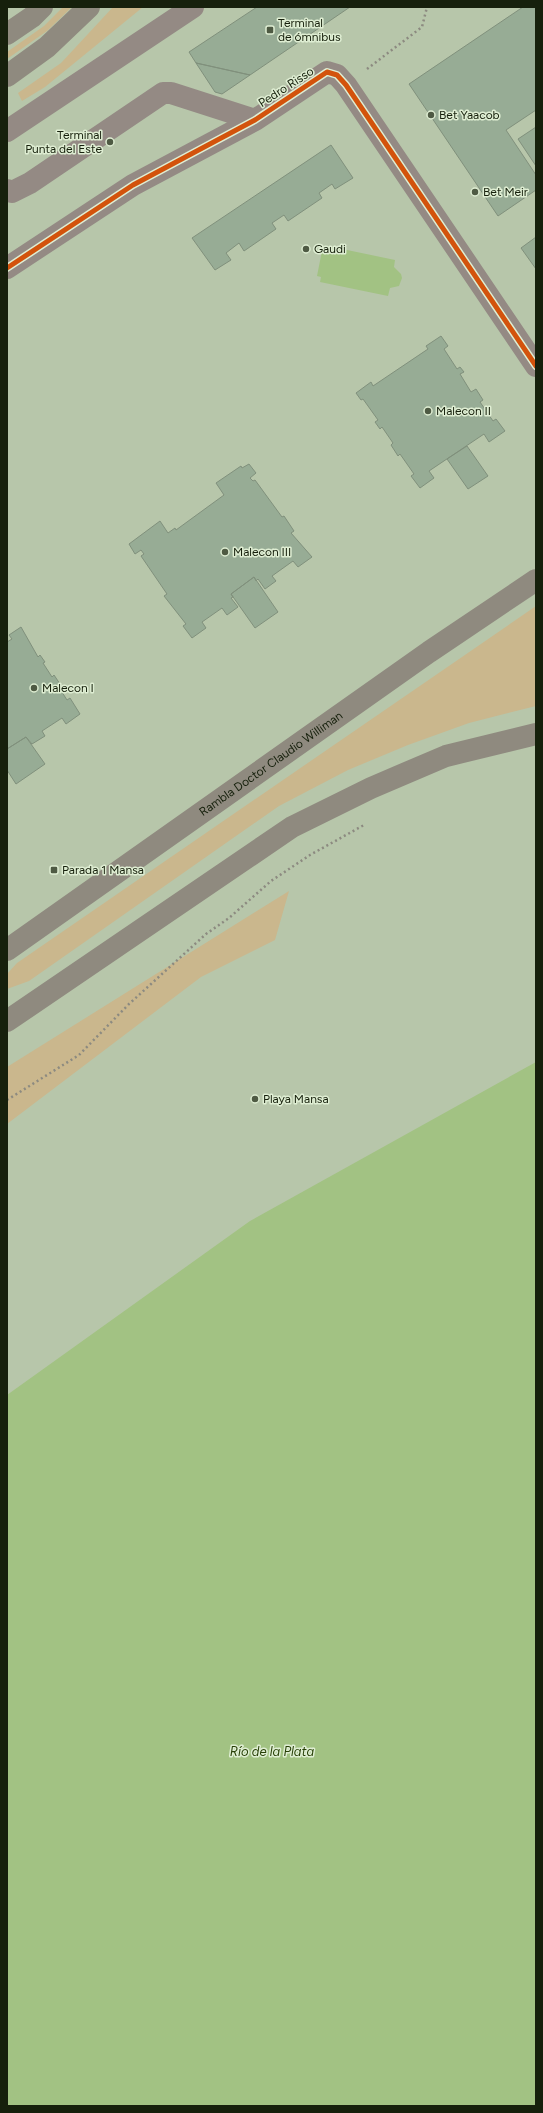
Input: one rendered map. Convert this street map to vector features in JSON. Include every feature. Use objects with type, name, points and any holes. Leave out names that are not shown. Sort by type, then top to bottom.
[{"type":"main road","points":[[7,34],[32,17],[42,7]]},
{"type":"main road","points":[[7,76],[47,47],[89,7]]},
{"type":"main road","name":"Rambla Doctor Claudio Williman","points":[[7,950],[429,652],[536,580]]},
{"type":"main road","points":[[7,1021],[292,827],[371,788],[446,756],[536,734]]},
{"type":"street","points":[[7,131],[193,7]]},
{"type":"street","name":"Pedro Risso","points":[[10,259],[133,185],[255,120],[327,72],[337,75],[346,85],[536,366]]},
{"type":"street","points":[[7,190],[12,192],[30,183],[163,93],[171,93],[255,120]]},
{"type":"path","points":[[346,85],[422,27],[427,7]]},
{"type":"path","points":[[7,1100],[79,1055],[129,1004],[206,934],[229,918],[271,881],[310,855],[369,822]]},
{"type":"shaded area","points":[[63,7],[72,7],[47,31],[7,59],[7,52],[44,26]]},
{"type":"shaded area","points":[[113,7],[143,7],[45,87],[22,101],[18,93],[61,63]]},
{"type":"shaded area","points":[[536,606],[536,706],[469,723],[408,745],[348,770],[279,806],[29,981],[7,989],[7,974],[17,963]]},
{"type":"shaded area","points":[[289,891],[275,940],[201,977],[7,1124],[7,1067]]},
{"type":"water","points":[[328,246],[395,260],[394,267],[401,274],[402,278],[399,286],[390,288],[388,296],[320,282],[321,277],[317,276],[322,251],[327,251]]},
{"type":"water","name":"Río de la Plata","points":[[536,1062],[536,2106],[7,2106],[7,1395],[250,1221]]},
{"type":"building","name":"Terminal de ómnibus","points":[[257,7],[350,7],[250,75],[196,63],[189,52]]},
{"type":"building","points":[[523,7],[536,7],[536,110],[506,130],[536,175],[536,190],[498,216],[409,84]]},
{"type":"building","points":[[196,63],[250,75],[222,94],[215,92]]},
{"type":"building","points":[[536,127],[536,166],[518,139]]},
{"type":"building","points":[[331,145],[353,178],[335,189],[332,184],[319,193],[322,198],[288,221],[284,215],[272,223],[276,229],[244,251],[239,243],[226,253],[231,260],[215,270],[192,238]]},
{"type":"building","points":[[536,237],[536,269],[521,248]]},
{"type":"building","name":"Malecon II","points":[[441,336],[448,346],[444,349],[457,369],[460,367],[464,372],[460,374],[471,392],[476,389],[483,400],[480,402],[493,421],[496,419],[505,431],[489,442],[484,434],[429,471],[434,478],[420,488],[411,476],[414,474],[400,454],[398,456],[391,445],[393,443],[382,427],[380,429],[375,422],[378,420],[363,399],[361,400],[356,393],[371,382],[373,386],[428,349],[426,346]]},
{"type":"building","points":[[467,446],[488,476],[468,489],[447,459]]},
{"type":"building","name":"Malecon III","points":[[249,464],[256,473],[250,478],[253,481],[255,480],[282,517],[284,516],[294,531],[291,533],[312,557],[298,567],[293,561],[272,576],[276,581],[265,589],[258,579],[256,581],[254,577],[231,594],[233,597],[231,598],[238,607],[227,615],[222,608],[202,622],[206,628],[192,638],[183,626],[186,624],[164,596],[167,594],[141,556],[144,554],[141,550],[135,554],[129,544],[160,521],[168,533],[175,528],[176,530],[224,495],[216,483],[241,466],[242,468]]},
{"type":"building","points":[[254,577],[278,612],[255,628],[231,594]]},
{"type":"building","name":"Malecon I","points":[[21,627],[38,657],[40,655],[52,677],[54,675],[62,687],[60,689],[67,700],[70,698],[80,714],[66,724],[62,718],[42,731],[45,736],[32,744],[26,737],[7,749],[7,642],[12,639],[9,635]]},
{"type":"building","points":[[26,737],[45,764],[16,784],[7,770],[7,749]]},
{"type":"cycle path","points":[[7,268],[133,185],[255,120],[327,72],[337,75],[346,85],[536,366]]},
{"type":"place","name":"Terminal de ómnibus","points":[[270,30]]},
{"type":"place","name":"Bet Yaacob","points":[[431,115]]},
{"type":"place","name":"Terminal Punta del Este","points":[[110,142]]},
{"type":"place","name":"Bet Meir","points":[[475,192]]},
{"type":"place","name":"Gaudi","points":[[306,249]]},
{"type":"place","name":"Malecon II","points":[[428,411]]},
{"type":"place","name":"Malecon III","points":[[225,552]]},
{"type":"place","name":"Malecon I","points":[[34,688]]},
{"type":"place","name":"Parada 1 Mansa","points":[[54,870]]},
{"type":"place","name":"Playa Mansa","points":[[255,1099]]}]
